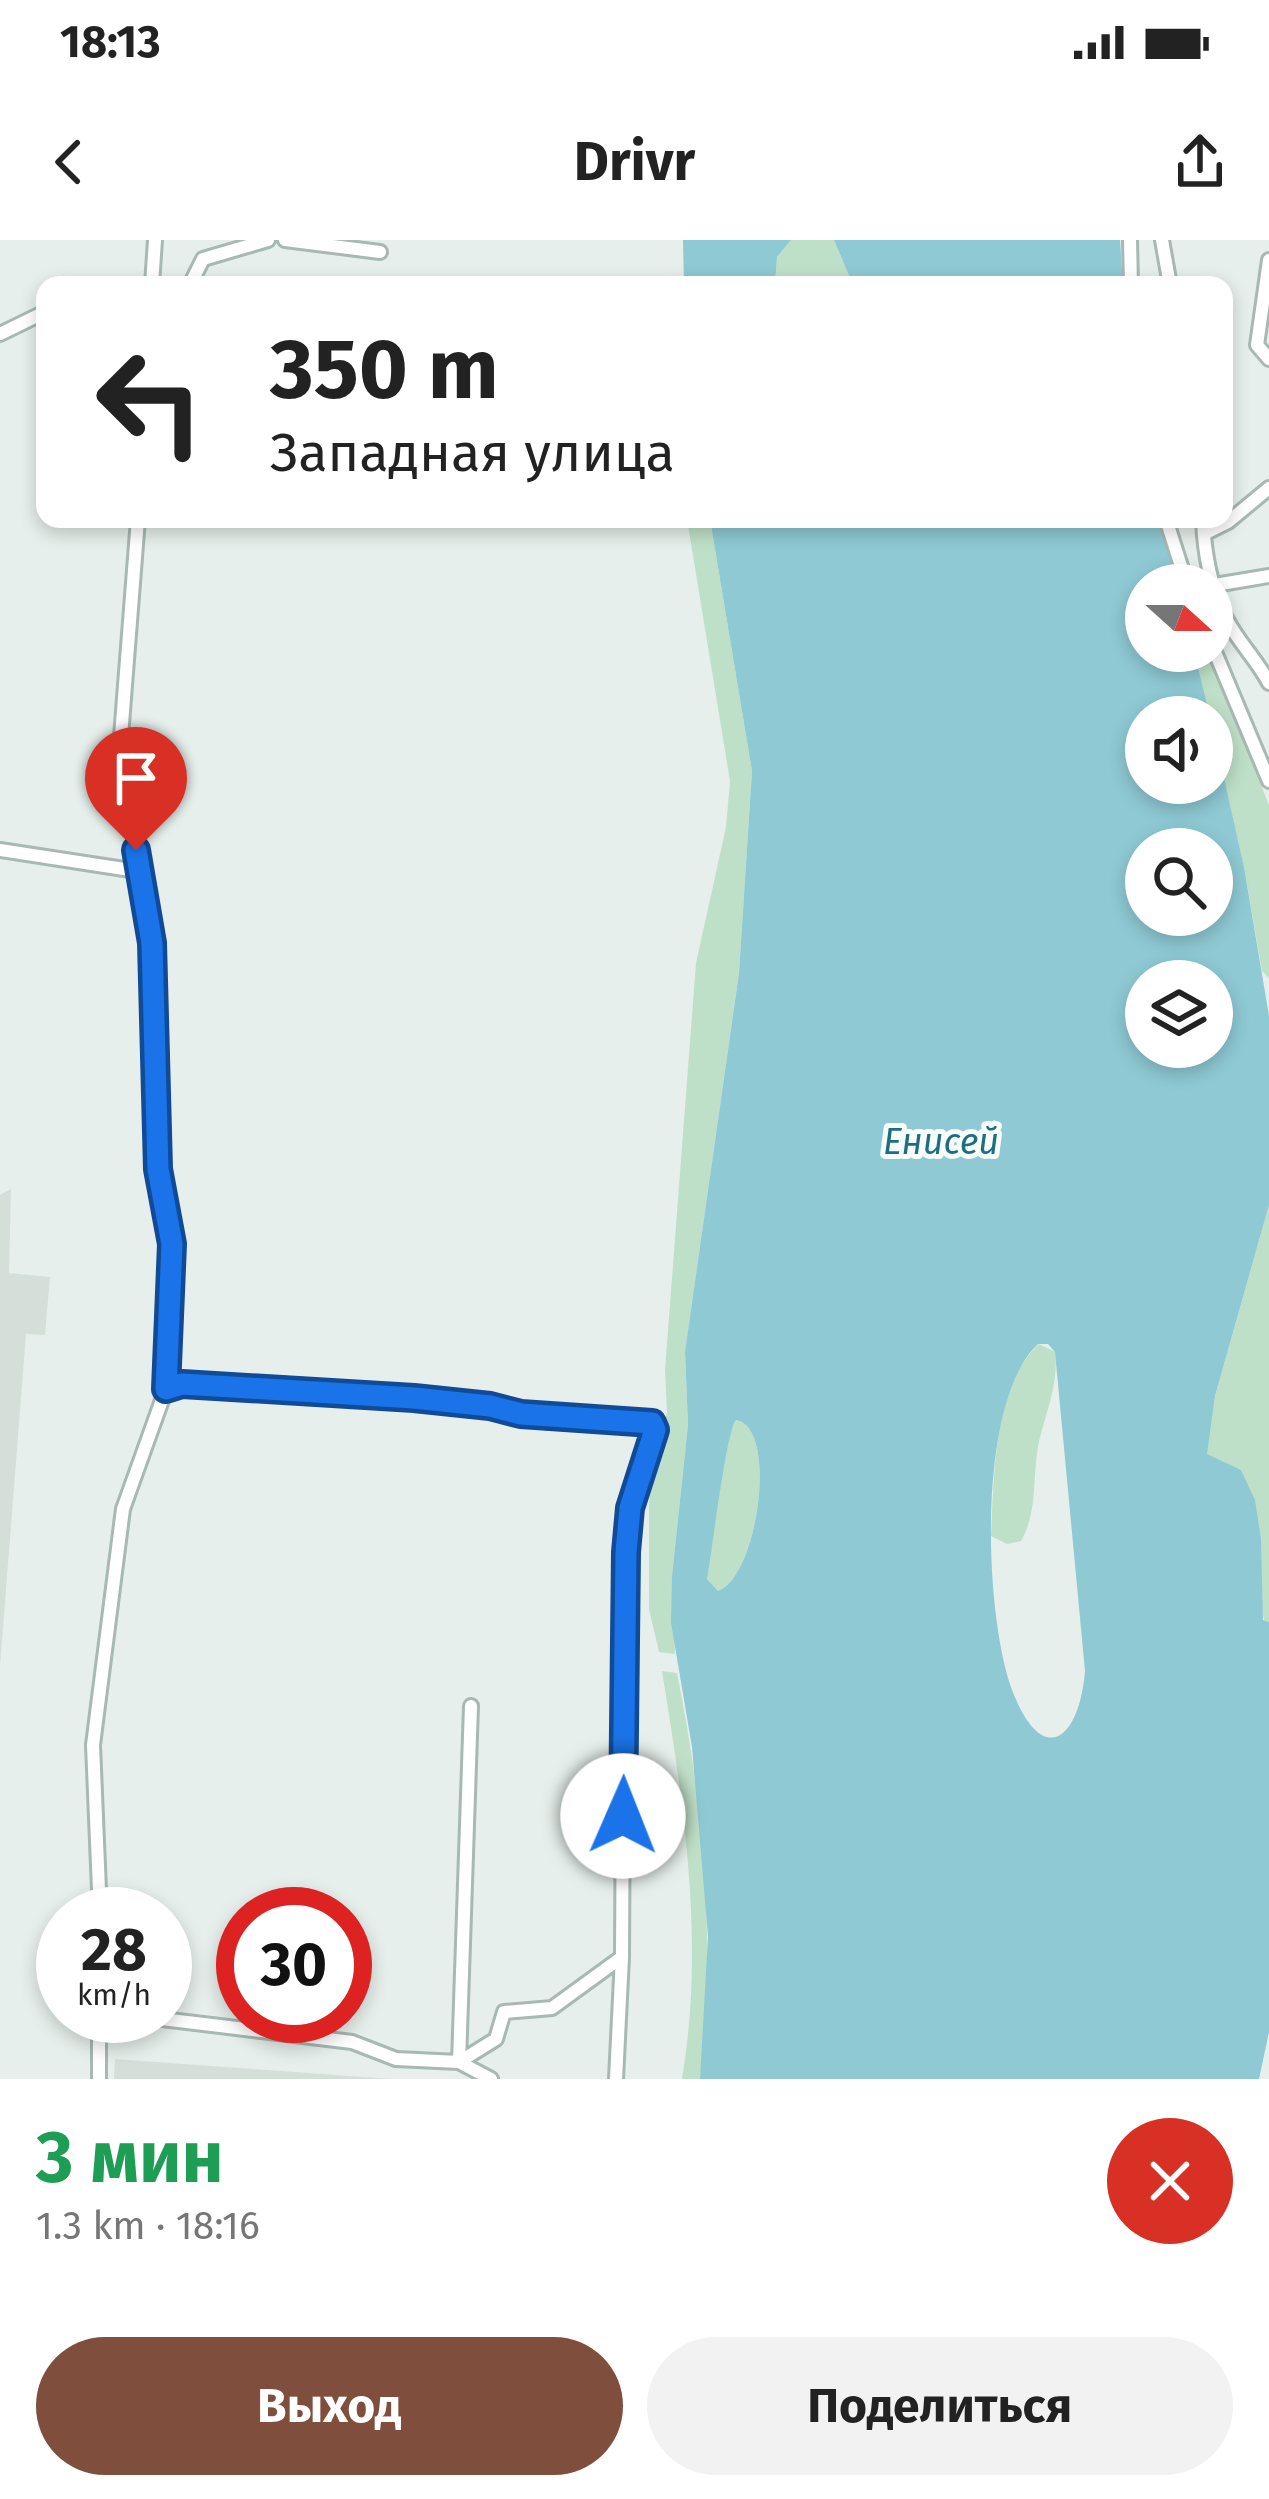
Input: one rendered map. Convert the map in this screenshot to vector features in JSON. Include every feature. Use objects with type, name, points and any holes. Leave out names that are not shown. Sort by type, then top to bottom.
[{"type":"street","points":[[152,276],[154,240]]},
{"type":"street","points":[[194,276],[203,259],[268,240]]},
{"type":"street","points":[[285,240],[380,252]]},
{"type":"street","points":[[1130,240],[1131,276]]},
{"type":"street","points":[[1162,240],[1168,276]]},
{"type":"street","points":[[1269,260],[1257,345],[1269,359]]},
{"type":"street","points":[[0,334],[36,316]]},
{"type":"street","points":[[1233,509],[1269,488]]},
{"type":"street","points":[[99,1887],[93,1745],[116,1543],[130,1480],[166,1389],[172,1244],[158,1169],[152,943],[136,871],[132,804],[119,762],[137,528]]},
{"type":"street","points":[[1169,528],[1180,564]]},
{"type":"street","points":[[1204,528],[1211,564]]},
{"type":"street","points":[[1233,582],[1269,576]]},
{"type":"street","points":[[1233,629],[1269,683]]},
{"type":"street","points":[[1223,672],[1269,781]]},
{"type":"street","points":[[0,850],[136,871]]},
{"type":"street","points":[[166,1389],[182,1384],[414,1398],[655,1426],[630,1508],[624,1586],[622,1958],[616,2079]]},
{"type":"street","points":[[459,2062],[471,1706]]},
{"type":"street","points":[[459,2062],[496,2039],[504,2012],[553,2008],[622,1958]]},
{"type":"street","points":[[192,2023],[352,2042],[396,2059],[459,2062],[491,2079]]},
{"type":"street","points":[[99,2043],[99,2079]]},
{"type":"shaded area","points":[[11,1189],[9,1273],[50,1277],[45,1335],[26,1334],[0,1666],[0,1195]]},
{"type":"shaded area","points":[[115,2059],[335,2075],[391,2079],[114,2079]]},
{"type":"green space","points":[[791,240],[834,240],[849,276],[776,276],[777,257]]},
{"type":"green space","points":[[688,528],[712,528],[752,771],[739,973],[685,1353],[688,1425],[672,1576],[675,1654],[659,1652],[649,1609],[651,1459],[667,1413],[665,1370],[696,963],[726,827],[730,781]]},
{"type":"green space","points":[[1199,672],[1216,672],[1226,696],[1204,696]]},
{"type":"green space","points":[[1233,714],[1269,805],[1269,978],[1262,971],[1229,804]]},
{"type":"green space","points":[[1269,1205],[1269,1622],[1264,1620],[1241,1470],[1206,1455],[1215,1396]]},
{"type":"green space","points":[[1039,1344],[1055,1352],[1053,1388],[1038,1447],[1030,1518],[1021,1541],[1007,1544],[991,1536],[999,1434],[1013,1384]]},
{"type":"green space","points":[[736,1420],[749,1429],[757,1448],[758,1503],[744,1559],[732,1580],[718,1591],[707,1579],[727,1440]]},
{"type":"green space","points":[[662,1671],[677,1673],[705,1875],[707,1977],[700,2079],[682,2079],[689,2028],[692,1926],[678,1773]]},
{"type":"water","points":[[683,240],[791,240],[777,257],[776,276],[684,276]]},
{"type":"water","points":[[834,240],[1120,240],[1122,276],[849,276]]},
{"type":"water","name":"Енисей","points":[[712,528],[1161,528],[1171,564],[1125,564],[1125,672],[1199,672],[1205,696],[1125,696],[1125,804],[1230,804],[1269,1016],[1269,1205],[1215,1396],[1207,1454],[1241,1470],[1255,1500],[1263,1620],[1269,1622],[1269,2032],[1259,2079],[700,2079],[708,1936],[692,1747],[671,1623],[688,1425],[685,1352],[739,973],[752,771]],"holes":[[[1038,1344],[1048,1344],[1055,1352],[1085,1671],[1067,1729],[1047,1737],[1024,1714],[1003,1656],[991,1510],[1004,1412],[1018,1372]],[[736,1420],[749,1429],[760,1473],[753,1533],[732,1580],[718,1591],[707,1579],[724,1468]]]},
{"type":"route","points":[[136,850],[152,943],[156,1018],[152,1083],[160,1190],[172,1244],[166,1389],[182,1384],[414,1398],[521,1414],[652,1423],[656,1427],[630,1508],[626,1552],[623,1816]]}]
